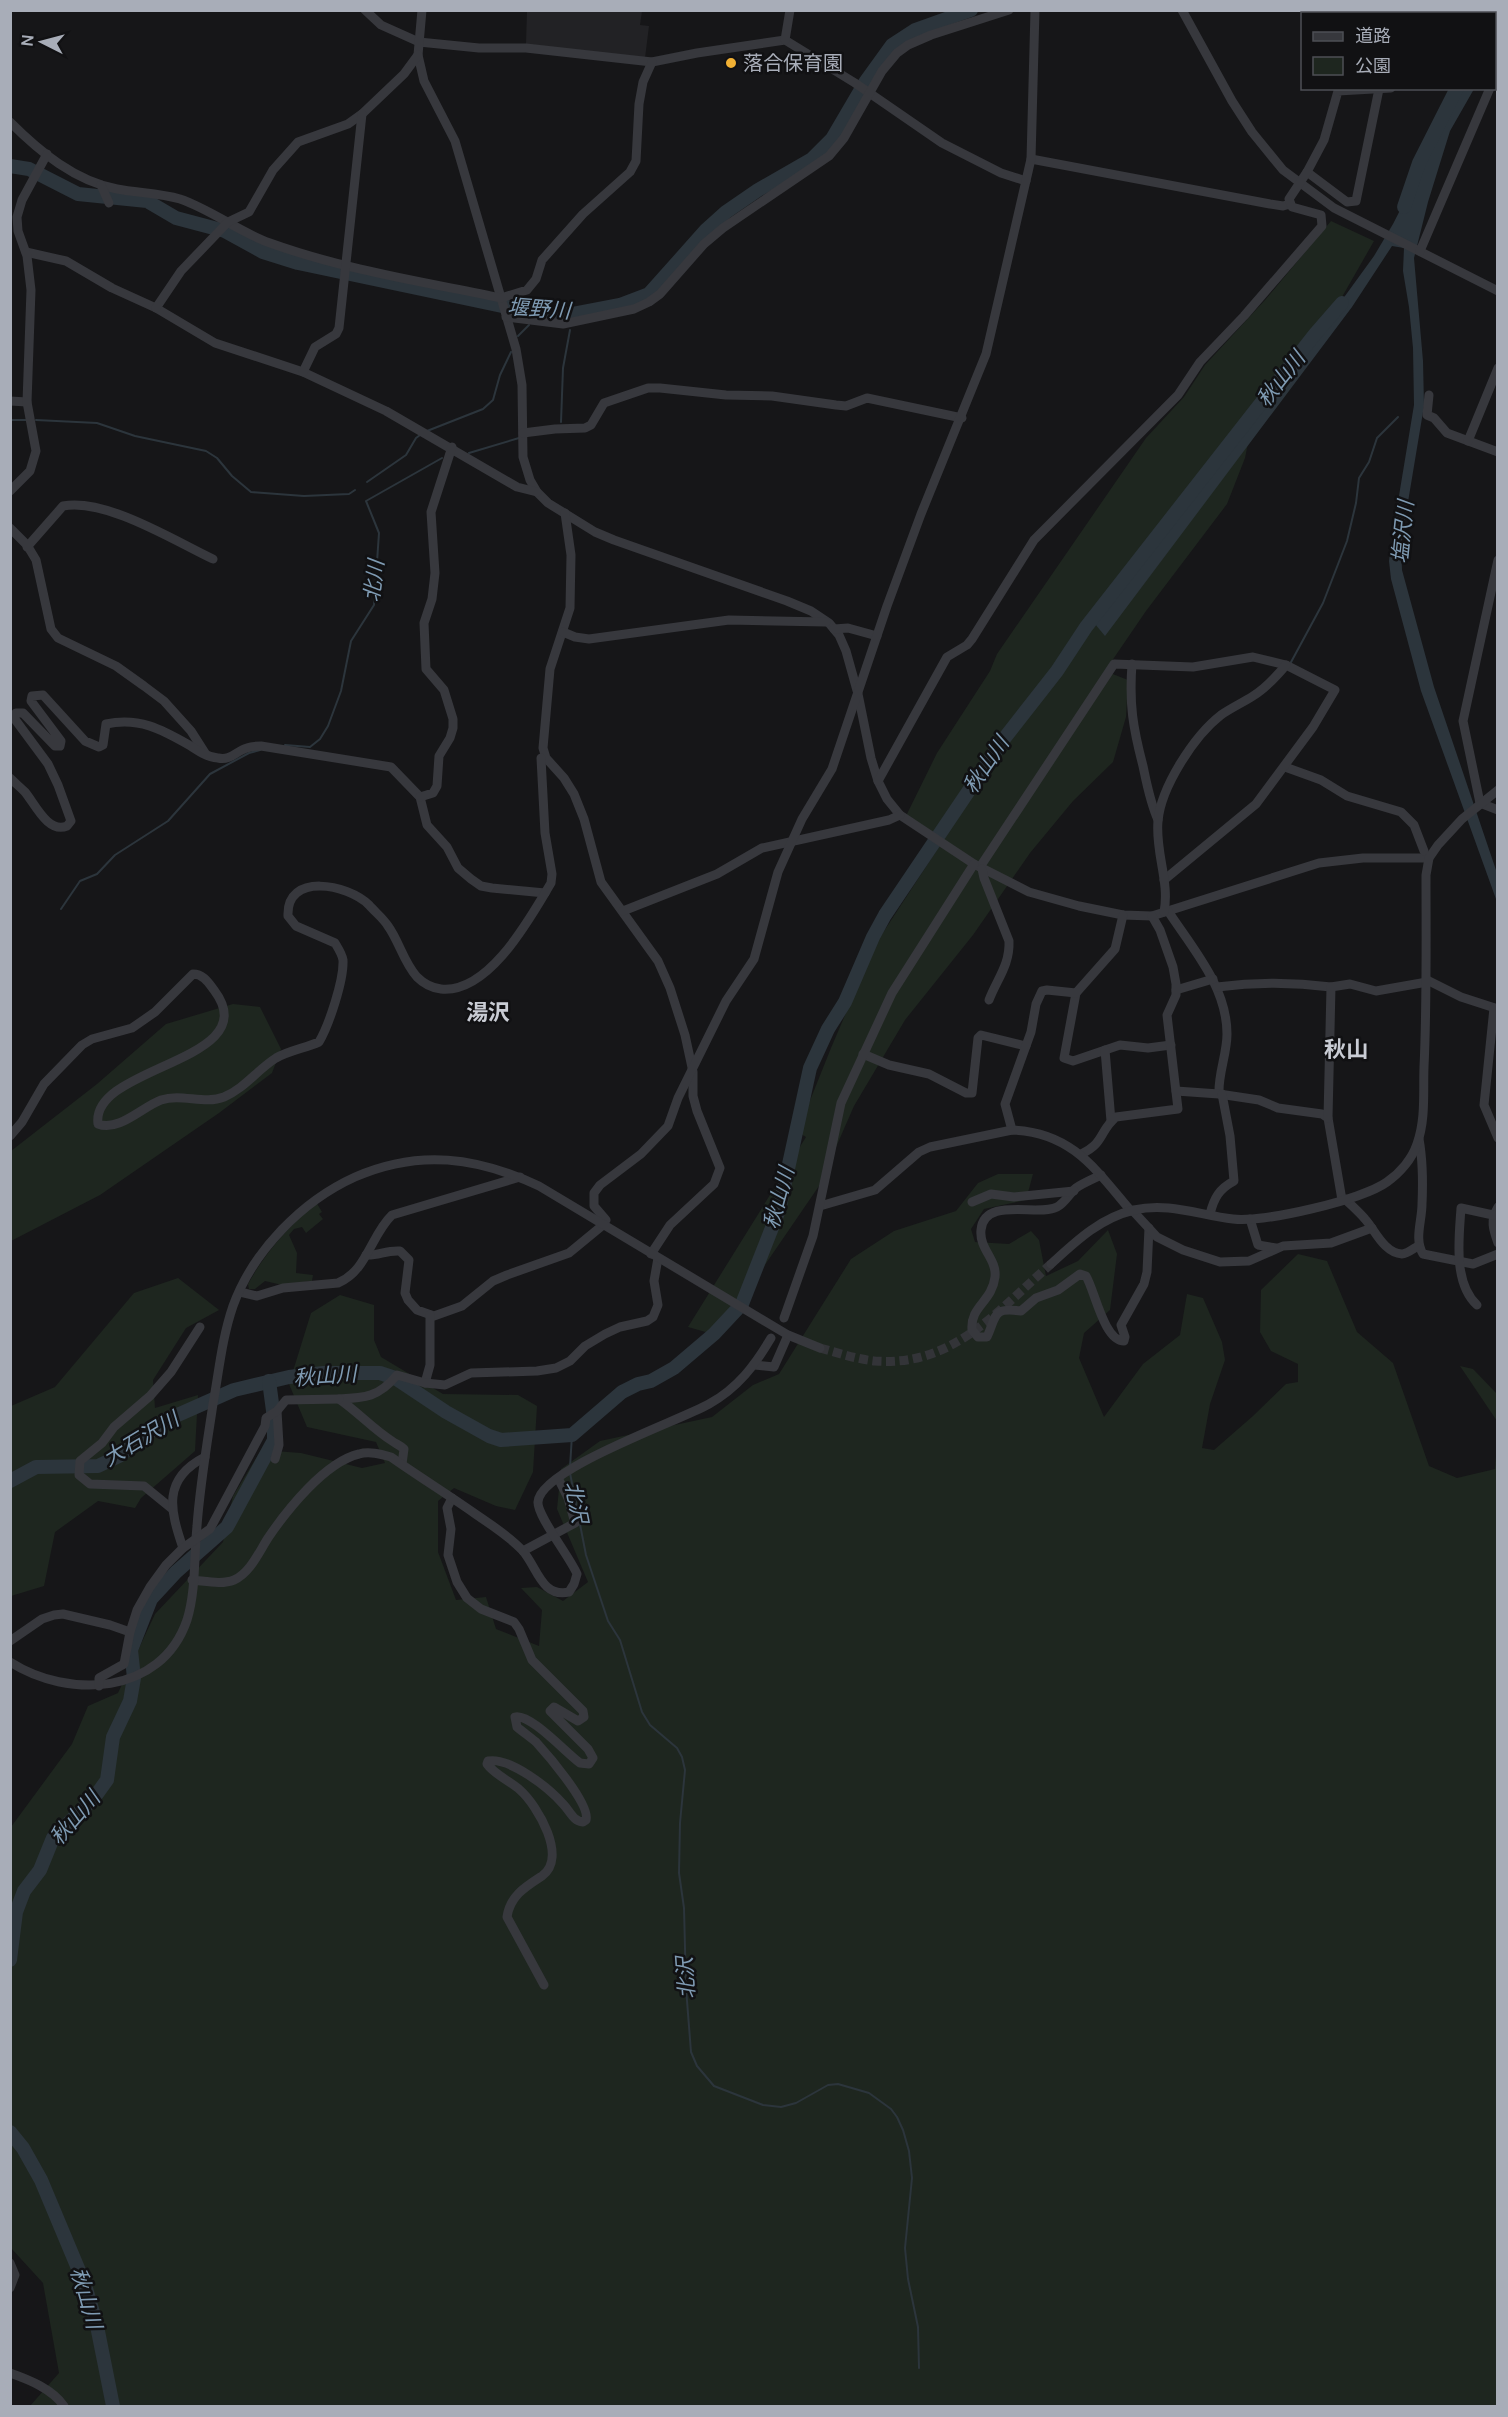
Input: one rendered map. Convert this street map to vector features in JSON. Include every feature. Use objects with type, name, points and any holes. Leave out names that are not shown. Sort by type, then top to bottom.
[{"type":"street","points":[[365,10],[381,25],[419,42],[479,48],[526,48],[652,62],[785,40],[855,83],[960,153],[1001,173],[1026,181]]},
{"type":"street","points":[[422,10],[418,55],[424,81],[455,141],[516,349],[522,386],[523,457],[530,480],[537,492]]},
{"type":"street","points":[[785,40],[790,10]]},
{"type":"street","points":[[506,315],[563,324],[634,309],[649,302],[660,294],[704,244],[723,228],[828,156],[844,138],[882,71],[897,53],[908,45],[932,35],[1010,10]]},
{"type":"street","points":[[366,1255],[393,1251],[406,1256],[410,1268],[405,1293],[417,1310],[430,1315],[442,1314],[462,1306],[494,1281],[569,1253],[603,1225],[606,1220],[594,1206],[594,1193],[600,1185],[641,1154],[668,1126],[678,1098],[693,1072],[726,1001],[754,959],[778,872],[802,819],[832,769],[921,514],[962,418],[986,354],[1031,159],[1035,10]]},
{"type":"street","points":[[1182,10],[1252,132],[1283,170],[1334,208],[1497,291]]},
{"type":"street","points":[[156,308],[181,271],[228,222],[249,212],[273,171],[298,142],[348,124],[362,114],[404,74],[418,55]]},
{"type":"street","points":[[10,123],[60,165],[101,185],[178,199],[202,207],[267,242],[317,259],[501,300],[527,290],[536,279],[542,260],[583,214],[630,172],[636,160],[639,104],[643,82],[652,62]]},
{"type":"street","points":[[1290,204],[1289,200],[1324,140],[1338,90]]},
{"type":"street","points":[[1307,172],[1347,202],[1356,201],[1379,90]]},
{"type":"street","points":[[1419,250],[1489,90]]},
{"type":"street","points":[[303,372],[315,347],[336,334],[339,328],[362,114]]},
{"type":"street","points":[[10,491],[30,471],[36,451],[27,402],[31,290],[26,252],[15,233],[22,200],[47,154]]},
{"type":"street","points":[[1031,159],[1270,204],[1283,206],[1290,204]]},
{"type":"street","points":[[101,185],[109,203]]},
{"type":"street","points":[[878,781],[947,657],[967,645],[972,639],[1034,540],[1179,395],[1200,362],[1244,316],[1322,226],[1321,215],[1292,207],[1290,204]]},
{"type":"street","points":[[26,252],[66,261],[112,288],[156,308],[215,343],[303,372],[386,411],[452,447],[517,487],[537,492],[565,513],[614,540],[811,611],[831,626],[846,651],[858,694],[870,758],[887,799],[900,815],[979,867],[1006,882],[1051,900],[1123,915],[1152,916],[1319,863],[1363,858],[1407,858],[1426,854],[1462,819],[1497,790]]},
{"type":"street","points":[[1468,441],[1497,368]]},
{"type":"street","points":[[523,433],[585,428],[591,425],[604,403],[648,388],[726,395],[772,396],[846,406],[867,398],[962,418]]},
{"type":"street","points":[[1429,395],[1427,415],[1434,418],[1447,433],[1497,452]]},
{"type":"street","points":[[10,401],[27,402]]},
{"type":"street","points":[[420,797],[433,793],[437,786],[439,756],[453,728],[453,719],[444,690],[426,669],[424,623],[432,599],[435,573],[431,512],[452,447]]},
{"type":"street","points":[[27,547],[63,507],[89,505],[124,517],[213,559]]},
{"type":"street","points":[[99,1686],[99,1678],[124,1664],[137,1610],[150,1587],[166,1565],[183,1548],[210,1529],[265,1426],[266,1418],[286,1400],[364,1398],[388,1386],[397,1375],[425,1383],[445,1385],[471,1374],[537,1371],[556,1368],[570,1361],[585,1346],[599,1337],[620,1327],[647,1321],[657,1311],[654,1256],[670,1225],[714,1184],[720,1168],[697,1111],[693,1096],[693,1072],[685,1035],[670,988],[658,961],[601,882],[584,819],[574,794],[564,778],[546,758],[543,748],[550,669],[568,620],[572,582],[570,536],[565,513]]},
{"type":"street","points":[[10,528],[36,560],[51,629],[58,638],[116,666],[164,701],[191,731],[206,755]]},
{"type":"street","points":[[1478,805],[1463,721],[1497,560]]},
{"type":"street","points":[[563,633],[590,639],[729,620],[831,626],[877,636]]},
{"type":"street","points":[[784,1318],[796,1290],[820,1206],[841,1103],[892,993],[1114,664],[1192,667],[1253,657],[1286,665],[1335,690],[1313,727],[1256,804],[1164,880]]},
{"type":"street","points":[[1132,664],[1129,697],[1135,739],[1151,804],[1158,820]]},
{"type":"street","points":[[1210,1214],[1219,1190],[1234,1181],[1230,1136],[1220,1094],[1227,1029],[1222,1001],[1215,983],[1166,912],[1167,898],[1158,849],[1158,820],[1169,785],[1199,737],[1220,716],[1270,683],[1286,665]]},
{"type":"street","points":[[10,778],[25,792],[48,822],[56,827],[67,826],[70,821],[48,764],[14,718],[16,713],[23,714],[55,746],[60,746],[62,743],[56,733],[31,701],[32,696],[37,694],[43,695],[85,741],[93,745],[103,745],[106,724],[135,721],[152,725],[206,755],[227,759],[247,748],[261,746],[391,767],[420,797],[427,825],[447,847],[458,868],[471,879],[492,888],[545,893]]},
{"type":"street","points":[[10,1136],[22,1122],[44,1084],[82,1045],[92,1039],[132,1028],[154,1012],[193,974],[200,975],[206,980],[221,999],[224,1008],[223,1022],[218,1035],[168,1065],[125,1085],[102,1107],[97,1116],[98,1124],[111,1126],[159,1101],[174,1097],[210,1100],[222,1098],[235,1092],[278,1057],[319,1042],[327,1028],[343,959],[335,943],[296,926],[288,916],[288,907],[292,899],[303,889],[315,886],[338,888],[367,903],[388,926],[416,976],[427,986],[449,990],[484,975],[513,941],[551,883],[552,874],[545,833],[541,759]]},
{"type":"street","points":[[1051,1264],[1095,1227],[1112,1217],[1132,1211],[1168,1208],[1233,1219],[1281,1215],[1343,1200],[1372,1190],[1391,1179],[1411,1157],[1419,1139],[1424,1108],[1427,981],[1426,854],[1414,825],[1401,812],[1347,796],[1321,780],[1285,767]]},
{"type":"street","points":[[1478,805],[1497,810]]},
{"type":"street","points":[[623,911],[717,874],[762,848],[889,820],[900,815]]},
{"type":"street","points":[[1407,858],[1415,863],[1422,872],[1426,894]]},
{"type":"street","points":[[979,867],[1009,941],[1008,962],[989,1000]]},
{"type":"street","points":[[1123,915],[1115,949],[1076,993],[1064,1058],[1073,1061],[1120,1045],[1148,1048],[1171,1045]]},
{"type":"street","points":[[1081,1154],[1097,1145],[1111,1121],[1116,1117],[1178,1109],[1167,1015],[1176,990],[1173,967],[1160,930],[1152,916]]},
{"type":"street","points":[[1176,990],[1215,983],[1282,982],[1331,987],[1350,984],[1376,991],[1427,981],[1461,997],[1496,1008],[1484,1105],[1497,1138]]},
{"type":"street","points":[[1331,987],[1329,995],[1328,1118],[1343,1200],[1372,1228],[1380,1240],[1398,1254],[1405,1254],[1418,1246]]},
{"type":"street","points":[[1012,1130],[1005,1104],[1026,1046],[1036,1004],[1042,991],[1076,993]]},
{"type":"street","points":[[863,1054],[889,1065],[930,1074],[972,1094],[978,1038],[981,1035],[1026,1046]]},
{"type":"street","points":[[1105,1050],[1111,1121]]},
{"type":"street","points":[[1176,1091],[1259,1100],[1278,1108],[1322,1114],[1328,1118]]},
{"type":"street","points":[[820,1206],[874,1190],[918,1152],[930,1147],[1012,1130],[1044,1136],[1081,1154],[1157,1237],[1221,1262],[1249,1261],[1276,1248],[1298,1244],[1331,1243],[1372,1228]]},
{"type":"street","points":[[1419,1139],[1423,1159],[1418,1246],[1423,1254],[1473,1263],[1497,1254]]},
{"type":"street","points":[[10,1662],[45,1680],[66,1685],[99,1686],[122,1681],[149,1668],[177,1641],[189,1612],[205,1457],[224,1337],[240,1292],[258,1262],[292,1220],[338,1185],[367,1172],[405,1162],[437,1159],[466,1161],[509,1172],[788,1335],[820,1348]]},
{"type":"street","points":[[1101,1175],[1074,1191],[1053,1209],[1024,1208],[995,1212],[983,1221],[981,1241],[993,1261],[995,1276],[991,1293],[974,1314],[972,1330],[978,1337],[987,1337],[997,1312],[1021,1311],[1036,1298],[1058,1290],[1080,1274],[1086,1276],[1091,1285],[1105,1325],[1116,1339],[1124,1341],[1121,1325],[1139,1294],[1147,1272],[1149,1228]]},
{"type":"street","points":[[240,1292],[257,1296],[283,1288],[338,1283],[351,1276],[386,1221],[400,1211],[520,1177]]},
{"type":"street","points":[[972,1202],[991,1194],[1014,1197],[1074,1191]]},
{"type":"street","points":[[1477,1305],[1468,1294],[1458,1260],[1461,1208],[1495,1211],[1492,1226],[1497,1243]]},
{"type":"street","points":[[1250,1219],[1258,1245],[1276,1248]]},
{"type":"street","points":[[425,1383],[430,1365],[430,1315]]},
{"type":"street","points":[[171,1508],[144,1486],[90,1484],[78,1470],[80,1461],[102,1443],[114,1427],[150,1396],[171,1372],[200,1327]]},
{"type":"street","points":[[755,1365],[774,1367],[788,1335]]},
{"type":"street","points":[[193,1578],[233,1581],[246,1572],[275,1528],[297,1501],[329,1470],[360,1453],[376,1453],[391,1457],[502,1532],[523,1551],[544,1585],[552,1592],[561,1594],[569,1592],[577,1574],[538,1510],[540,1493],[575,1467],[612,1446],[647,1433],[711,1403],[740,1382],[755,1365],[771,1338]]},
{"type":"street","points":[[339,1399],[360,1413],[392,1442],[402,1446],[404,1449],[402,1464]]},
{"type":"street","points":[[275,1459],[279,1445],[276,1411]]},
{"type":"street","points":[[183,1548],[171,1508],[175,1487],[182,1474],[194,1462],[205,1457]]},
{"type":"street","points":[[523,1551],[575,1523],[562,1476]]},
{"type":"street","points":[[452,1498],[447,1508],[451,1529],[448,1555],[457,1582],[467,1598],[481,1610],[514,1622],[532,1660],[583,1711],[584,1717],[578,1721],[554,1707],[550,1711],[588,1749],[593,1758],[589,1764],[580,1763],[538,1727],[522,1716],[515,1717],[517,1727],[535,1742],[570,1784],[586,1812],[586,1820],[583,1822],[576,1820],[562,1802],[526,1774],[495,1760],[488,1761],[487,1764],[521,1791],[540,1818],[553,1855],[552,1865],[546,1873],[518,1893],[511,1903],[507,1917],[544,1985]]},
{"type":"street","points":[[10,1641],[42,1620],[63,1614],[130,1632]]},
{"type":"street","points":[[10,2263],[15,2275],[10,2288]]},
{"type":"street","points":[[10,2373],[28,2379],[51,2392],[64,2406]]},
{"type":"shaded area","points":[[527,11],[642,11],[640,25],[649,26],[645,58],[526,44]]},
{"type":"green space","points":[[1331,221],[1374,241],[1342,297],[1256,404],[1245,458],[1227,504],[1146,611],[1105,671],[1128,680],[1126,717],[1113,762],[1073,801],[1030,853],[973,935],[905,1020],[854,1106],[819,1186],[754,1281],[709,1333],[688,1327],[806,1137],[801,1134],[809,1103],[875,945],[944,839],[906,816],[937,753],[990,671],[997,654],[1146,438],[1184,397],[1205,365],[1266,299]]},
{"type":"green space","points":[[233,1004],[260,1007],[281,1049],[272,1073],[219,1113],[100,1195],[11,1241],[11,1151],[97,1084],[166,1024]]},
{"type":"green space","points":[[998,1174],[1033,1174],[1026,1200],[984,1209],[971,1229],[975,1242],[1009,1244],[1031,1231],[1039,1240],[1046,1276],[1078,1261],[1108,1230],[1117,1254],[1110,1310],[1084,1333],[1079,1358],[1104,1417],[1143,1364],[1180,1335],[1187,1294],[1203,1298],[1222,1342],[1225,1360],[1210,1404],[1202,1448],[1214,1450],[1286,1384],[1298,1382],[1298,1364],[1271,1351],[1260,1332],[1261,1290],[1298,1254],[1327,1261],[1357,1332],[1393,1363],[1429,1466],[1457,1478],[1495,1469],[1497,1443],[1497,2406],[30,2406],[59,2373],[43,2283],[11,2248],[11,1827],[72,1744],[88,1706],[118,1693],[155,1614],[223,1542],[233,1496],[261,1450],[301,1453],[362,1468],[385,1463],[376,1442],[307,1427],[289,1384],[311,1313],[340,1295],[374,1305],[374,1340],[381,1357],[443,1394],[518,1395],[537,1406],[533,1472],[515,1510],[496,1506],[454,1488],[438,1501],[438,1552],[456,1600],[486,1597],[496,1629],[539,1646],[542,1610],[521,1588],[537,1587],[563,1601],[588,1582],[557,1509],[561,1469],[600,1441],[712,1417],[753,1385],[779,1374],[851,1259],[894,1231],[956,1211],[978,1183]]},
{"type":"green space","points":[[316,1202],[323,1219],[306,1233],[302,1227],[294,1229],[289,1235],[297,1253],[296,1273],[313,1275],[312,1281],[282,1285],[265,1281],[255,1289],[249,1289],[248,1284],[270,1250]]},
{"type":"green space","points":[[178,1278],[219,1310],[186,1328],[153,1380],[155,1408],[198,1395],[195,1451],[141,1498],[135,1508],[98,1501],[55,1532],[44,1586],[11,1596],[11,1406],[55,1387],[134,1293]]},
{"type":"green space","points":[[1460,1366],[1473,1369],[1497,1394],[1497,1421]]},
{"type":"water","name":"塩沢川","points":[[1461,90],[1473,90],[1450,131],[1428,202],[1414,258],[1423,361],[1424,406],[1401,544],[1402,570],[1434,687],[1497,873],[1497,909],[1496,899],[1421,691],[1391,579],[1389,561],[1391,544],[1414,405],[1413,348],[1403,271],[1404,248],[1392,246],[1352,307],[1105,636],[1095,624],[1300,358],[1374,256],[1393,224]]},
{"type":"waterway","name":"堰野川","points":[[10,166],[29,169],[78,194],[147,201],[176,218],[225,231],[263,252],[298,263],[540,314],[573,314],[620,305],[649,294],[706,230],[726,212],[758,190],[812,159],[832,139],[866,81],[892,45],[915,30],[971,10]]},
{"type":"waterway","name":"秋山川","points":[[1404,207],[1419,163],[1456,90]]},
{"type":"waterway","name":"秋山川","points":[[10,1481],[36,1467],[98,1466],[119,1456],[164,1421],[234,1390],[289,1377],[323,1373],[380,1373],[395,1378],[446,1412],[489,1436],[501,1440],[572,1435],[622,1392],[638,1384],[651,1381],[674,1368],[714,1334],[742,1304],[779,1210],[810,1068],[828,1029],[845,1002],[885,915],[1003,740],[1057,671],[1086,627],[1315,334],[1342,303]]},
{"type":"waterway","name":"堰野川","points":[[544,317],[549,314]]},
{"type":"waterway","points":[[518,336],[529,325]]},
{"type":"waterway","name":"北川","points":[[561,422],[563,368],[570,330]]},
{"type":"waterway","points":[[427,431],[483,409],[493,400],[500,375],[511,352]]},
{"type":"waterway","points":[[1290,664],[1323,603],[1347,541],[1359,478],[1369,462],[1377,438],[1398,417]]},
{"type":"waterway","points":[[10,420],[26,420]]},
{"type":"waterway","points":[[36,420],[97,423],[135,436],[206,451],[217,458],[232,476],[251,492],[304,496],[349,494],[355,490]]},
{"type":"waterway","points":[[367,482],[406,455],[420,435]]},
{"type":"waterway","name":"北川","points":[[469,453],[519,438]]},
{"type":"waterway","name":"北川","points":[[285,745],[310,747],[320,739],[328,726],[341,691],[351,641],[374,605],[379,533],[366,501],[442,458]]},
{"type":"waterway","name":"北川","points":[[61,909],[80,881],[97,874],[115,855],[168,821],[210,774],[249,753],[260,750]]},
{"type":"waterway","name":"秋山川","points":[[10,1960],[16,1912],[24,1891],[40,1870],[53,1838],[94,1798],[107,1780],[113,1737],[130,1701],[134,1678],[131,1650],[151,1599],[176,1572],[227,1527],[274,1440],[274,1418],[269,1381]]},
{"type":"waterway","name":"北沢","points":[[570,1467],[572,1435]]},
{"type":"waterway","name":"北沢","points":[[570,1473],[586,1555],[608,1621],[620,1640],[642,1712],[650,1725],[677,1748],[685,1770],[680,1823],[679,1873],[684,1908],[686,1988],[691,2052],[697,2066],[714,2086],[763,2105],[781,2107],[796,2103],[828,2085],[838,2084],[869,2093],[891,2109],[897,2117],[909,2151],[912,2178],[905,2248],[908,2279],[918,2327],[919,2368]]},
{"type":"waterway","name":"秋山川","points":[[10,2132],[23,2148],[41,2180],[85,2285],[97,2326],[113,2406]]},
{"type":"tunnel","points":[[820,1348],[875,1361],[903,1360],[928,1355],[972,1332],[1051,1264]]},
{"type":"place","name":"落合保育園","points":[[731,63]]},
{"type":"district","name":"湯沢","points":[[488,1012]]},
{"type":"district","name":"秋山","points":[[1346,1049]]},
{"type":"water label","name":"大石沢川","points":[[141,1439]]}]
